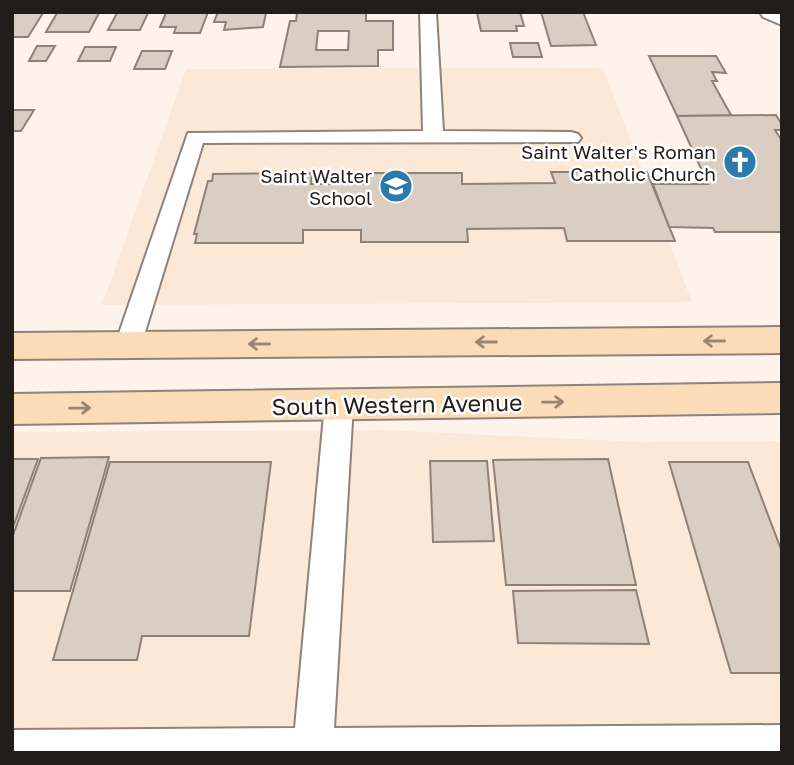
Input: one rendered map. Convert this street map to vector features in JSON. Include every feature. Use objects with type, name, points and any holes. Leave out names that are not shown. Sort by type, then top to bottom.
[{"type":"main road","points":[[12,345],[782,340]]},
{"type":"main road","name":"South Western Avenue","points":[[12,409],[782,398]]},
{"type":"street","points":[[771,12],[782,18]]},
{"type":"lane","points":[[428,12],[433,137]]},
{"type":"lane","points":[[128,345],[195,137],[571,138]]},
{"type":"lane","points":[[313,748],[339,404]]},
{"type":"lane","points":[[12,750],[782,745]]},
{"type":"shaded area","name":"Saint Walter School","points":[[603,68],[692,302],[102,305],[186,69]]},
{"type":"shaded area","points":[[385,430],[640,442],[782,441],[782,733],[12,737],[12,432]]},
{"type":"building","points":[[208,12],[200,33],[174,33],[176,27],[160,27],[166,13]]},
{"type":"building","points":[[218,12],[266,13],[263,27],[224,30],[226,22],[214,22]]},
{"type":"building","points":[[520,12],[524,26],[516,26],[517,31],[481,31],[477,13]]},
{"type":"building","points":[[541,12],[583,12],[596,45],[551,46]]},
{"type":"building","points":[[12,13],[43,13],[28,37],[12,37]]},
{"type":"building","points":[[57,13],[99,13],[89,32],[46,32]]},
{"type":"building","points":[[117,13],[148,13],[140,30],[108,30]]},
{"type":"building","points":[[297,13],[366,13],[366,21],[393,21],[393,50],[378,50],[378,66],[280,67],[290,21],[296,21]],"holes":[[[318,31],[349,31],[348,50],[316,50]]]},
{"type":"building","points":[[510,43],[538,43],[542,57],[513,57]]},
{"type":"building","points":[[37,46],[55,46],[46,61],[29,61]]},
{"type":"building","points":[[85,47],[116,47],[110,61],[78,61]]},
{"type":"building","points":[[142,51],[172,51],[165,69],[134,69]]},
{"type":"building","points":[[649,56],[716,56],[726,73],[712,72],[717,81],[712,81],[731,115],[677,116]]},
{"type":"building","points":[[12,110],[34,110],[21,131],[12,131]]},
{"type":"building","name":"Saint Walter's Roman Catholic Church","points":[[776,115],[782,125],[782,130],[775,130],[782,141],[782,232],[715,232],[713,228],[669,227],[653,184],[708,184],[677,116]]},
{"type":"building","points":[[551,172],[647,172],[675,241],[567,241],[564,228],[467,229],[468,242],[361,242],[361,230],[303,230],[303,243],[195,243],[197,234],[194,234],[208,181],[212,181],[213,174],[312,173],[311,184],[364,184],[364,173],[462,173],[462,184],[555,183]]},
{"type":"building","points":[[109,457],[70,591],[12,591],[12,538],[41,458]]},
{"type":"building","points":[[12,459],[38,459],[12,530]]},
{"type":"building","points":[[608,459],[636,585],[506,585],[493,460]]},
{"type":"building","points":[[430,461],[487,461],[494,541],[433,542]]},
{"type":"building","points":[[110,462],[271,462],[249,636],[142,636],[137,660],[53,660]]},
{"type":"building","points":[[669,462],[748,462],[782,552],[782,673],[731,673]]},
{"type":"building","points":[[636,590],[649,644],[518,643],[513,591]]},
{"type":"place","name":"Saint Walter's Roman Catholic Church","points":[[740,162]]},
{"type":"place","name":"Saint Walter School","points":[[396,186]]}]
